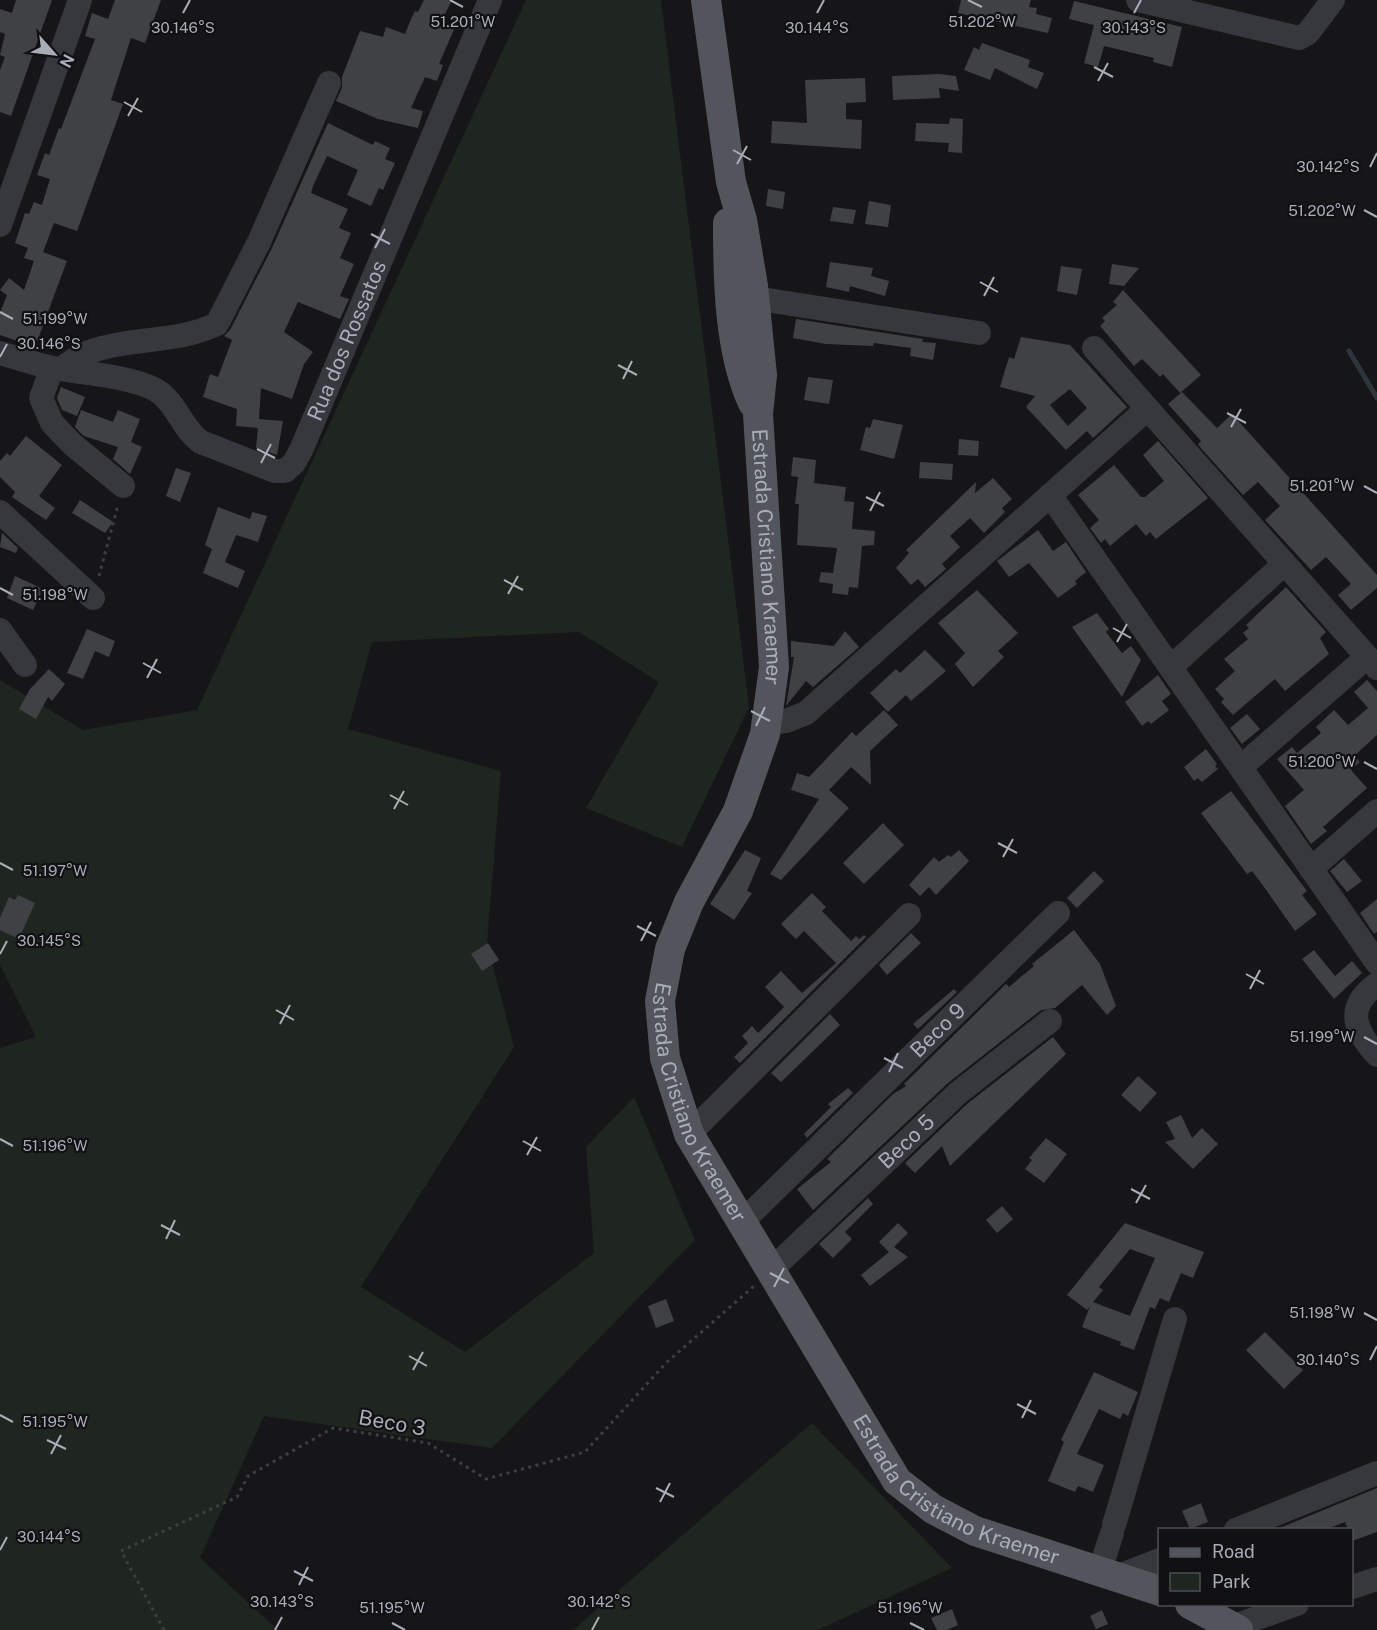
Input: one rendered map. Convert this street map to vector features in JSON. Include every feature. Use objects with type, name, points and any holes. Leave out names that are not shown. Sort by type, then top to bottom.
[{"type":"main road","name":"Estrada Cristiano Kraemer","points":[[706,0],[730,182],[728,264],[743,299],[744,382],[758,414],[774,668],[767,724],[738,811],[689,902],[670,949],[660,1001],[665,1058],[689,1134],[897,1481],[933,1509],[975,1531],[1158,1590]]},
{"type":"main road","points":[[1192,1606],[1236,1628]]},
{"type":"street","points":[[0,225],[80,0]]},
{"type":"street","name":"Rua dos Rossatos","points":[[56,368],[156,390],[170,403],[193,436],[201,442],[275,471],[285,471],[294,464],[490,0]]},
{"type":"street","points":[[1138,0],[1299,38],[1308,33],[1333,0]]},
{"type":"street","points":[[123,486],[72,444],[52,423],[41,398],[56,368],[86,352],[118,344],[203,330],[217,324],[259,242],[329,83]]},
{"type":"street","points":[[743,299],[979,333]]},
{"type":"street","points":[[1094,348],[1372,663],[1241,767]]},
{"type":"street","points":[[0,353],[56,368]]},
{"type":"street","points":[[767,724],[786,721],[806,713],[1147,409]]},
{"type":"street","points":[[1050,495],[1377,963]]},
{"type":"street","points":[[0,512],[28,535],[93,598]]},
{"type":"street","points":[[1171,667],[1284,564]]},
{"type":"street","points":[[0,630],[25,665]]},
{"type":"street","points":[[1311,869],[1377,811]]},
{"type":"street","name":"Beco 9","points":[[742,1222],[1058,913]]},
{"type":"street","points":[[689,1134],[909,915]]},
{"type":"street","points":[[1377,984],[1362,1000],[1356,1025],[1360,1036],[1377,1055]]},
{"type":"street","name":"Beco 5","points":[[770,1272],[958,1093],[1050,1021]]},
{"type":"street","points":[[1158,1561],[1110,1573],[1113,1529],[1175,1319]]},
{"type":"street","points":[[1241,1528],[1377,1473]]},
{"type":"street","points":[[1353,1587],[1377,1579]]},
{"type":"street","points":[[1236,1628],[1294,1606]]},
{"type":"path","points":[[93,598],[123,486]]},
{"type":"path","name":"Beco 3","points":[[164,1630],[121,1551],[237,1497],[248,1476],[333,1428],[428,1443],[486,1479],[585,1452],[666,1363],[770,1272]]},
{"type":"green space","points":[[526,0],[661,0],[749,707],[682,847],[586,808],[659,682],[579,632],[372,642],[348,729],[501,771],[487,943],[514,1047],[361,1287],[465,1352],[594,1253],[586,1147],[634,1097],[695,1240],[492,1448],[264,1416],[200,1558],[278,1630],[0,1630],[0,1048],[36,1037],[0,965],[0,680],[83,730],[197,710]]},
{"type":"green space","points":[[812,1423],[952,1568],[818,1630],[573,1630]]},
{"type":"building","points":[[16,0],[52,0],[11,116],[0,112],[0,70],[5,57],[0,55],[5,34],[0,32],[0,9],[12,13]]},
{"type":"building","points":[[115,0],[161,0],[145,43],[131,38],[111,100],[123,104],[77,231],[54,223],[43,252],[67,261],[35,347],[0,335],[0,313],[7,295],[0,290],[9,278],[24,290],[34,261],[24,258],[28,248],[15,243],[25,213],[29,214],[34,202],[42,205],[50,179],[37,175],[45,153],[49,155],[59,128],[61,129],[95,39],[85,36],[92,13],[108,19]]},
{"type":"building","points":[[424,0],[452,0],[441,22],[455,27],[439,64],[443,65],[437,81],[425,77],[411,108],[423,111],[418,128],[378,119],[336,101],[342,88],[342,77],[360,31],[383,37],[386,27],[405,34],[415,11],[418,12]]},
{"type":"building","points":[[961,0],[1031,0],[1029,7],[1037,8],[1036,14],[1052,18],[1048,33],[958,13]]},
{"type":"building","points":[[1074,1],[1182,27],[1172,67],[1153,62],[1154,58],[1104,46],[1098,67],[1084,63],[1094,25],[1069,19]]},
{"type":"building","points":[[982,43],[1030,60],[1028,67],[1044,73],[1037,89],[995,68],[990,80],[964,70],[974,47],[979,50]]},
{"type":"building","points":[[939,74],[956,76],[959,91],[939,88],[940,98],[893,100],[892,76]]},
{"type":"building","points":[[865,78],[866,102],[846,103],[846,119],[862,120],[861,149],[771,143],[772,121],[807,123],[805,80]]},
{"type":"building","points":[[950,118],[963,119],[962,153],[948,152],[949,143],[915,141],[916,123],[949,124]]},
{"type":"building","points":[[328,123],[373,145],[375,141],[390,148],[385,159],[395,163],[383,190],[379,188],[371,206],[347,195],[358,170],[327,156],[313,186],[311,193],[348,209],[339,228],[351,233],[340,258],[354,264],[340,296],[349,299],[340,319],[298,302],[284,332],[313,352],[304,364],[292,399],[261,388],[259,419],[283,421],[277,455],[256,448],[258,428],[236,426],[237,409],[203,397],[210,374],[218,377],[232,340],[224,336],[230,330],[272,248]]},
{"type":"building","points":[[768,189],[785,192],[783,209],[766,206]]},
{"type":"building","points":[[869,201],[891,205],[888,227],[865,224]]},
{"type":"building","points":[[833,207],[856,210],[853,224],[830,221]]},
{"type":"building","points":[[830,262],[873,268],[871,276],[889,281],[885,296],[850,286],[849,292],[826,287]]},
{"type":"building","points":[[1112,264],[1139,268],[1124,286],[1109,284]]},
{"type":"building","points":[[1061,266],[1082,269],[1077,295],[1057,291]]},
{"type":"building","points":[[1123,290],[1201,375],[1180,393],[1163,374],[1160,377],[1142,359],[1134,366],[1100,326],[1105,321],[1102,318],[1117,305],[1113,302]]},
{"type":"building","points":[[796,319],[923,339],[922,342],[936,343],[933,360],[910,356],[911,348],[874,343],[873,346],[826,344],[793,338]]},
{"type":"building","points":[[1021,337],[1070,345],[1127,407],[1093,438],[1087,431],[1066,450],[1026,407],[1035,396],[1000,387],[1009,357],[1014,359]],"holes":[[[1070,389],[1087,408],[1068,426],[1050,405]]]},
{"type":"building","points":[[808,377],[833,380],[829,404],[804,400]]},
{"type":"building","points":[[61,387],[85,397],[77,416],[62,410],[57,398]]},
{"type":"building","points":[[1182,392],[1217,428],[1232,414],[1377,575],[1377,588],[1351,610],[1338,595],[1351,584],[1326,557],[1311,570],[1265,520],[1280,506],[1258,482],[1243,495],[1200,447],[1198,444],[1201,441],[1168,404]]},
{"type":"building","points":[[81,410],[113,422],[118,410],[140,419],[131,442],[142,447],[130,474],[113,459],[118,447],[84,436],[75,427]]},
{"type":"building","points":[[873,419],[903,425],[894,459],[860,450],[866,427],[870,428]]},
{"type":"building","points":[[26,436],[62,465],[39,496],[55,508],[46,520],[12,497],[15,492],[0,477],[0,461],[7,453],[10,456]]},
{"type":"building","points":[[959,439],[979,441],[978,456],[958,455]]},
{"type":"building","points":[[1158,441],[1208,498],[1156,539],[1150,532],[1146,536],[1136,524],[1110,546],[1105,539],[1101,543],[1090,528],[1099,520],[1078,495],[1114,465],[1141,497],[1145,497],[1164,481],[1143,455]]},
{"type":"building","points":[[793,457],[816,460],[814,483],[846,487],[844,501],[854,502],[852,529],[875,531],[874,545],[862,546],[858,588],[849,587],[848,595],[832,593],[833,584],[819,582],[821,572],[833,573],[837,548],[797,545],[799,504],[795,504],[798,477],[791,476]]},
{"type":"building","points":[[920,462],[953,464],[952,480],[919,478]]},
{"type":"building","points":[[176,468],[191,473],[180,502],[166,496]]},
{"type":"building","points":[[993,478],[1012,499],[1002,508],[1005,512],[984,533],[970,518],[950,536],[960,547],[942,564],[946,569],[925,587],[918,579],[911,585],[896,568],[909,553],[906,550],[976,482],[975,493]]},
{"type":"building","points":[[80,500],[113,522],[105,533],[72,513]]},
{"type":"building","points":[[218,507],[250,519],[252,512],[267,516],[258,542],[236,535],[225,562],[245,571],[238,588],[203,573],[212,549],[205,545]]},
{"type":"building","points":[[1038,530],[1053,551],[1066,542],[1086,572],[1075,581],[1077,584],[1058,598],[1029,563],[1009,577],[997,561]]},
{"type":"building","points":[[2,533],[18,548],[16,553],[0,547]]},
{"type":"building","points":[[15,576],[43,589],[33,610],[7,598]]},
{"type":"building","points":[[1286,587],[1326,632],[1320,638],[1329,654],[1285,691],[1275,679],[1233,715],[1221,702],[1224,699],[1215,689],[1235,671],[1224,659],[1248,639],[1243,633],[1249,628],[1246,625]]},
{"type":"building","points":[[977,590],[1018,633],[998,651],[1004,657],[973,687],[955,664],[965,653],[938,623]]},
{"type":"building","points":[[1097,613],[1109,629],[1106,632],[1122,653],[1131,646],[1141,660],[1122,697],[1072,627]]},
{"type":"building","points":[[87,629],[115,641],[109,657],[95,651],[83,679],[67,673]]},
{"type":"building","points":[[845,631],[859,647],[813,687],[806,681],[786,706],[794,657],[791,657],[791,641],[834,646]]},
{"type":"building","points":[[925,650],[946,671],[911,701],[906,695],[888,712],[870,693],[896,669],[900,673]]},
{"type":"building","points":[[49,669],[65,684],[52,701],[48,697],[36,719],[19,709],[30,689]]},
{"type":"building","points":[[1158,675],[1171,694],[1162,701],[1169,710],[1151,724],[1148,721],[1142,726],[1125,702]]},
{"type":"building","points":[[1367,680],[1377,691],[1377,735],[1354,756],[1360,762],[1351,770],[1367,788],[1323,827],[1327,831],[1311,844],[1285,806],[1304,790],[1277,759],[1292,747],[1297,753],[1321,733],[1316,727],[1334,710],[1348,725],[1368,708],[1354,692]]},
{"type":"building","points":[[884,710],[898,725],[870,751],[871,785],[851,767],[829,790],[849,808],[781,880],[770,874],[819,799],[791,790],[797,773],[809,777],[852,732],[856,736]]},
{"type":"building","points":[[1247,714],[1260,729],[1242,744],[1230,728]]},
{"type":"building","points":[[1206,749],[1218,769],[1202,782],[1198,778],[1194,781],[1184,767]]},
{"type":"building","points":[[1231,791],[1307,891],[1302,895],[1317,914],[1295,931],[1252,871],[1247,874],[1201,813]]},
{"type":"building","points":[[883,823],[904,845],[864,884],[843,863]]},
{"type":"building","points":[[745,850],[761,858],[747,891],[752,893],[734,920],[710,904]]},
{"type":"building","points":[[959,850],[969,861],[936,895],[929,887],[920,896],[909,885],[934,857],[939,862],[948,855],[951,857]]},
{"type":"building","points":[[1344,859],[1362,881],[1347,892],[1330,871]]},
{"type":"building","points":[[1094,871],[1104,881],[1077,908],[1067,898]]},
{"type":"building","points":[[812,893],[826,907],[822,911],[851,941],[856,936],[859,939],[864,935],[866,937],[740,1063],[734,1057],[748,1043],[742,1036],[752,1026],[758,1033],[784,1007],[765,987],[781,971],[802,993],[836,963],[804,931],[796,939],[781,924]]},
{"type":"building","points":[[18,895],[35,903],[19,939],[0,930],[0,918],[9,897],[15,900]]},
{"type":"building","points":[[1377,899],[1377,932],[1374,934],[1360,913]]},
{"type":"building","points":[[1074,930],[1100,964],[1116,1006],[1107,1015],[1082,985],[1055,1008],[1041,1010],[948,1083],[813,1210],[797,1189],[831,1162],[827,1159],[893,1094],[906,1086],[904,1084],[1006,984],[1009,987],[1034,966],[1032,964]]},
{"type":"building","points":[[911,933],[921,943],[887,975],[879,965]]},
{"type":"building","points":[[488,943],[499,960],[482,971],[471,954]]},
{"type":"building","points":[[1314,950],[1335,976],[1352,961],[1362,973],[1334,999],[1302,959]]},
{"type":"building","points":[[954,989],[957,992],[918,1029],[913,1024]]},
{"type":"building","points":[[830,1014],[840,1025],[781,1082],[771,1073]]},
{"type":"building","points":[[1053,1037],[1066,1054],[950,1166],[942,1146],[915,1173],[905,1163],[967,1104]]},
{"type":"building","points":[[1138,1076],[1157,1093],[1140,1112],[1121,1095]]},
{"type":"building","points":[[848,1088],[853,1093],[807,1138],[804,1134],[831,1107],[828,1104]]},
{"type":"building","points":[[1181,1115],[1192,1138],[1202,1128],[1218,1144],[1193,1169],[1165,1142],[1175,1139],[1166,1122]]},
{"type":"building","points":[[1046,1138],[1067,1154],[1044,1183],[1025,1169],[1032,1160],[1029,1158]]},
{"type":"building","points":[[868,1198],[873,1204],[845,1232],[852,1239],[833,1258],[819,1244]]},
{"type":"building","points":[[1002,1206],[1013,1219],[997,1233],[986,1220]]},
{"type":"building","points":[[898,1223],[908,1233],[894,1247],[908,1257],[870,1286],[861,1275],[889,1252],[879,1242]]},
{"type":"building","points":[[1125,1223],[1204,1252],[1193,1278],[1181,1273],[1169,1302],[1160,1298],[1155,1309],[1150,1307],[1134,1350],[1120,1345],[1121,1342],[1082,1327],[1090,1306],[1087,1310],[1067,1295]],"holes":[[[1130,1249],[1155,1258],[1130,1316],[1093,1302],[1103,1290],[1099,1287]]]},
{"type":"building","points":[[666,1299],[674,1321],[656,1328],[648,1306]]},
{"type":"building","points":[[1265,1332],[1303,1370],[1284,1389],[1246,1350]]},
{"type":"building","points":[[1094,1372],[1138,1392],[1128,1416],[1123,1413],[1120,1419],[1099,1409],[1077,1454],[1104,1465],[1093,1492],[1078,1486],[1075,1492],[1048,1481],[1064,1442],[1061,1440]]},
{"type":"building","points":[[1377,1488],[1377,1532],[1353,1541],[1353,1528],[1347,1528],[1345,1522],[1329,1528],[1280,1528]]},
{"type":"building","points":[[1201,1503],[1208,1522],[1190,1528],[1182,1511]]},
{"type":"building","points":[[952,1609],[958,1625],[947,1630],[937,1630],[931,1618]]},
{"type":"building","points":[[1102,1610],[1108,1624],[1096,1629],[1090,1616]]},
{"type":"waterway","points":[[1349,351],[1377,398]]}]
